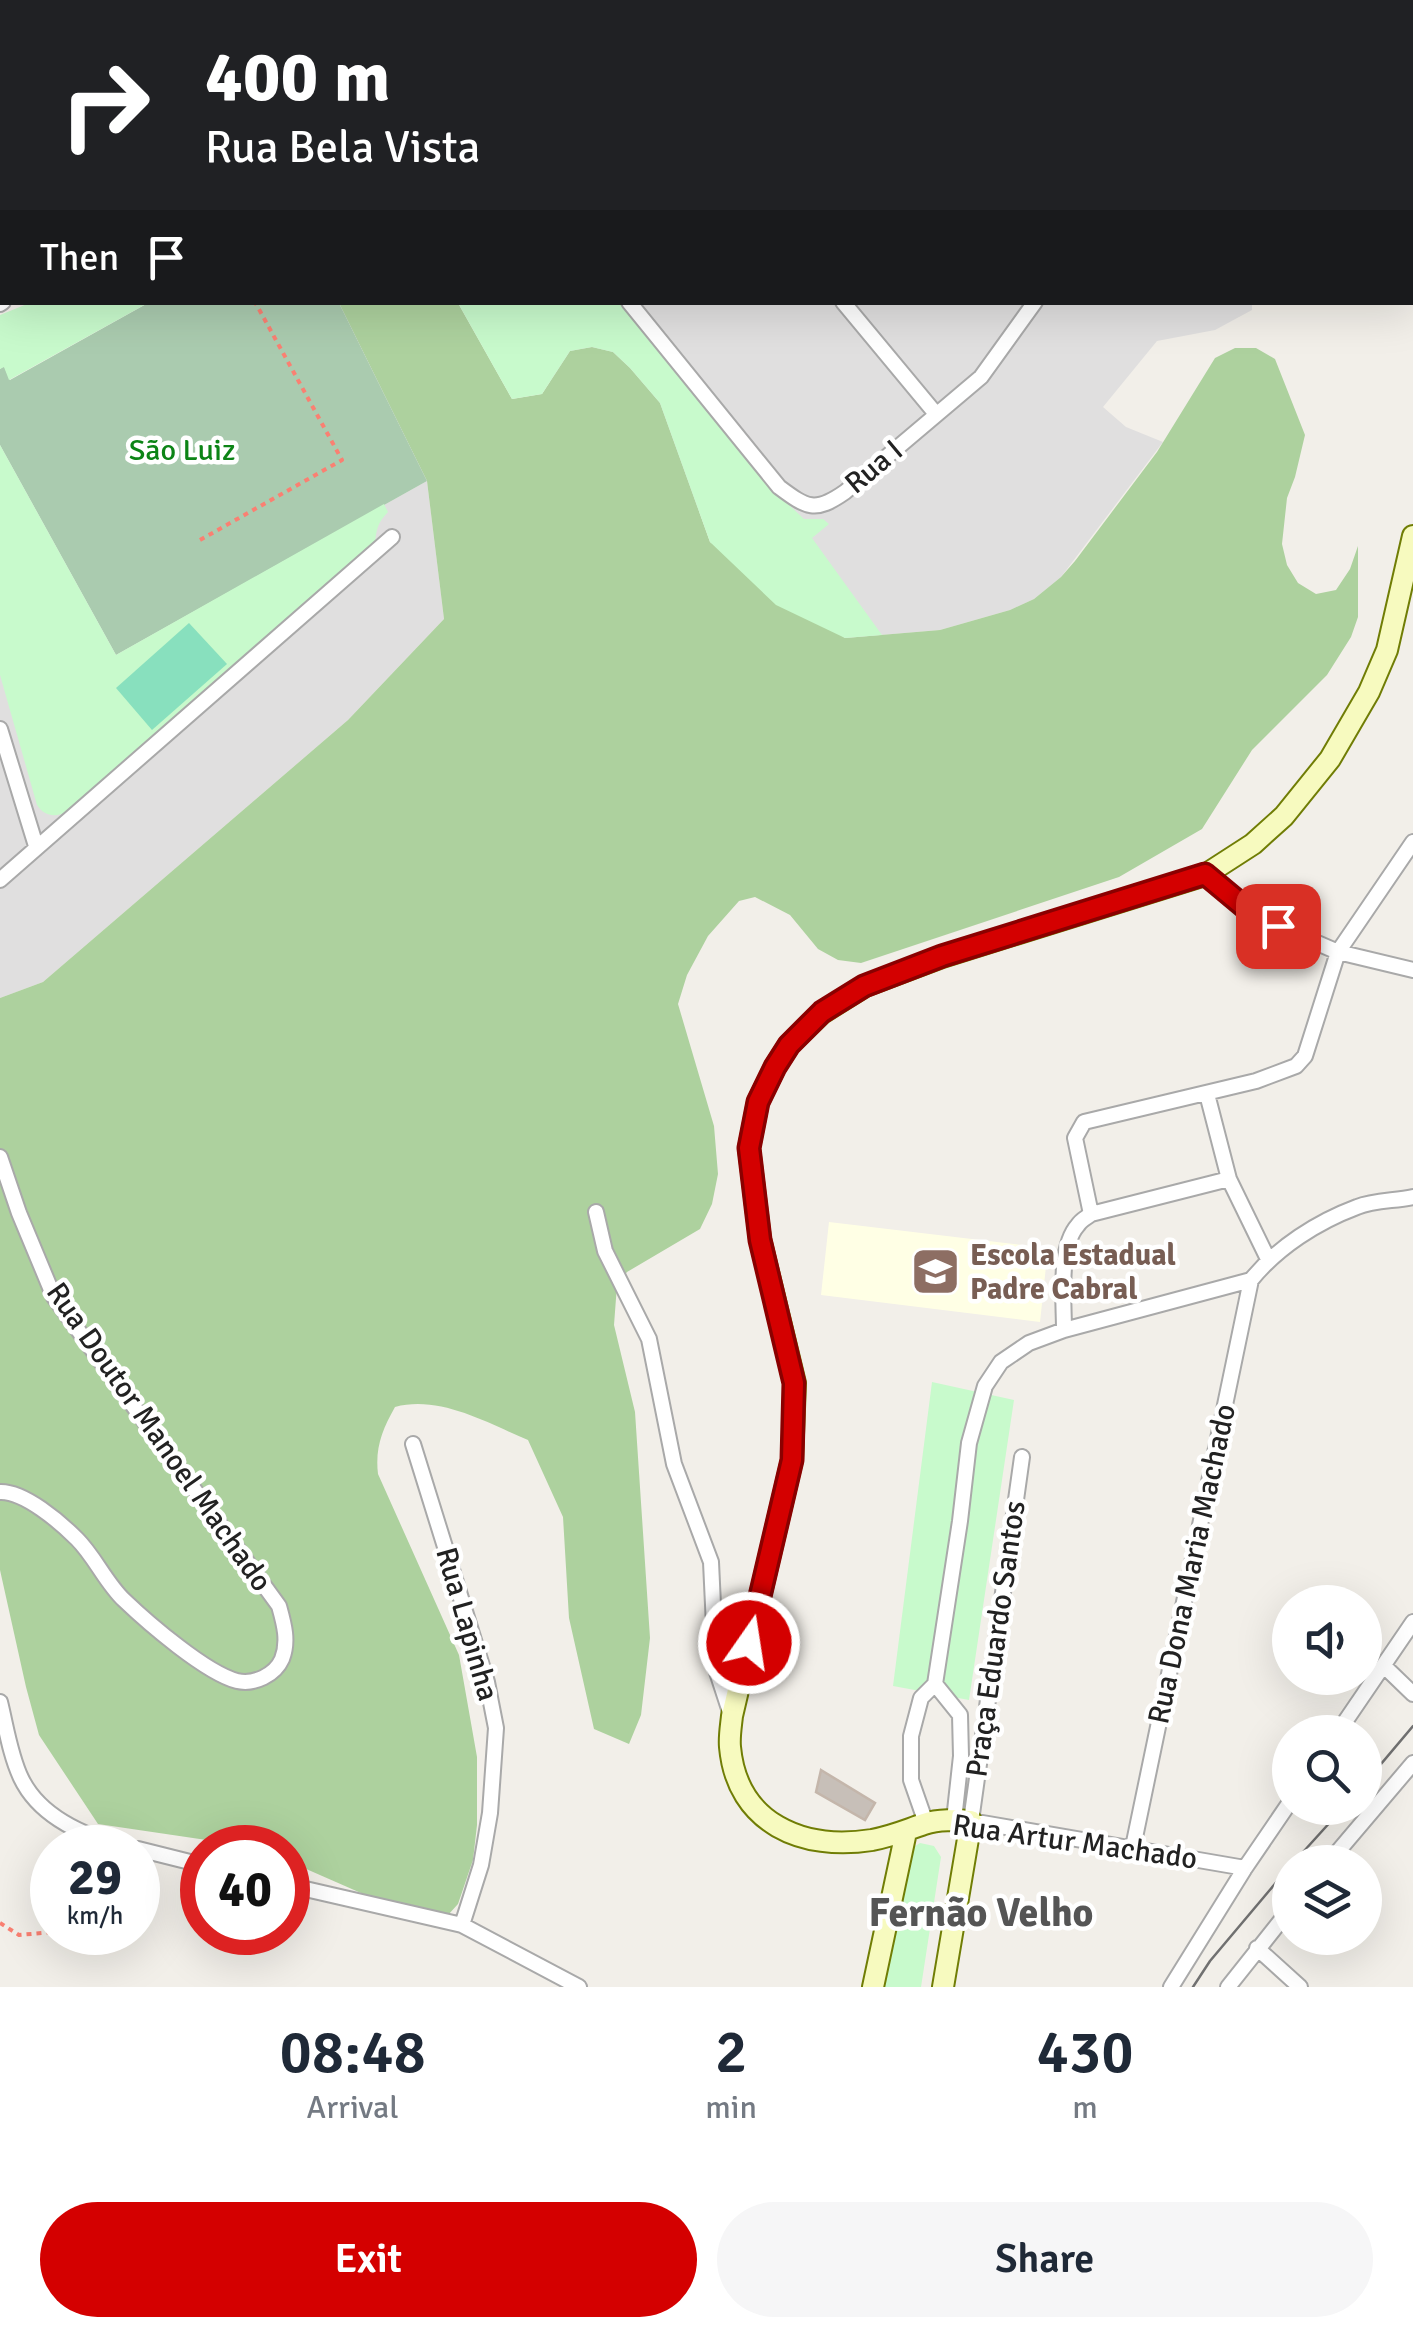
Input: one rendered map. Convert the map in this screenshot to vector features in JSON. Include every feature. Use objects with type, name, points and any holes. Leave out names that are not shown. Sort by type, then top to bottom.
[{"type":"street","name":"Rua I","points":[[631,305],[779,487],[802,504],[814,507],[827,505],[846,492],[982,377],[1034,305]]},
{"type":"street","points":[[845,305],[936,414]]},
{"type":"street","name":"Rua Artur Machado","points":[[1245,1868],[962,1820],[869,1840],[827,1843],[784,1830],[758,1814],[739,1783],[730,1746],[732,1716],[792,1460],[794,1383],[760,1240],[749,1148],[758,1102],[789,1045],[822,1012],[864,986],[942,956],[1205,874],[1274,826],[1330,759],[1369,692],[1387,650],[1413,536]]},
{"type":"street","points":[[0,880],[392,538]]},
{"type":"street","points":[[0,729],[36,846]]},
{"type":"street","points":[[1091,1214],[1075,1138],[1084,1122],[1207,1094],[1296,1066],[1305,1056],[1338,952],[1413,842]]},
{"type":"street","points":[[1205,874],[1247,909],[1278,926],[1338,952],[1413,970]]},
{"type":"street","points":[[1207,1094],[1229,1179],[1268,1259]]},
{"type":"street","name":"Rua Doutor Manoel Machado","points":[[0,1156],[18,1214],[54,1297],[279,1606],[286,1631],[283,1656],[277,1667],[259,1680],[238,1682],[200,1663],[122,1598],[78,1540],[32,1503],[12,1491],[0,1492]]},
{"type":"street","points":[[1064,1330],[1064,1262],[1076,1226],[1091,1214],[1229,1179]]},
{"type":"street","points":[[873,1987],[916,1828],[910,1736],[921,1698],[935,1684],[969,1444],[985,1386],[1000,1362],[1029,1343],[1064,1330],[1250,1280],[1268,1259],[1308,1232],[1360,1206],[1413,1197]]},
{"type":"street","points":[[596,1212],[605,1252],[648,1340],[674,1464],[711,1562],[716,1669],[732,1716]]},
{"type":"street","name":"Rua Dona Maria Machado","points":[[1133,1848],[1250,1280]]},
{"type":"street","name":"Rua Lapinha","points":[[413,1444],[486,1682],[496,1728],[490,1813],[481,1865],[462,1925]]},
{"type":"street","name":"Praça Eduardo Santos","points":[[962,1820],[1022,1457]]},
{"type":"street","points":[[1350,1715],[1413,1622]]},
{"type":"street","points":[[1384,1666],[1413,1694]]},
{"type":"street","points":[[935,1684],[960,1715],[962,1756],[962,1820],[943,1987]]},
{"type":"street","points":[[0,1702],[19,1775],[32,1796],[69,1825]]},
{"type":"street","points":[[1343,1845],[1413,1763]]},
{"type":"street","points":[[1171,1987],[1274,1825]]},
{"type":"street","points":[[310,1890],[462,1925],[579,1987]]},
{"type":"street","points":[[1228,1987],[1272,1930]]},
{"type":"street","points":[[1257,1948],[1300,1987]]},
{"type":"path","points":[[200,540],[342,460],[257,305]]},
{"type":"path","points":[[0,1923],[19,1935],[30,1934]]},
{"type":"shaded area","points":[[460,305],[1252,305],[1252,310],[1215,330],[1157,341],[1103,407],[1126,427],[1163,442],[1061,577],[1034,599],[1010,610],[940,630],[845,638]]},
{"type":"shaded area","points":[[0,445],[116,655],[427,481],[444,619],[348,720],[43,982],[0,998]]},
{"type":"shaded area","name":"Escola Estadual Padre Cabral","points":[[829,1222],[1048,1248],[1040,1322],[821,1295]]},
{"type":"green space","points":[[25,305],[144,305],[9,380],[4,367],[0,369],[0,315]]},
{"type":"green space","name":"São Luiz","points":[[144,305],[340,305],[427,481],[116,655],[0,445],[0,369],[4,366],[10,380]]},
{"type":"green space","points":[[340,305],[459,305],[512,399],[542,394],[570,351],[592,347],[613,352],[660,403],[710,542],[845,638],[940,630],[1034,599],[1075,561],[1157,452],[1215,358],[1235,348],[1256,348],[1275,359],[1305,435],[1287,498],[1282,544],[1287,565],[1298,583],[1316,594],[1336,590],[1350,569],[1358,546],[1358,617],[1351,637],[1327,675],[1252,750],[1202,829],[1119,877],[861,963],[838,960],[818,949],[790,915],[755,897],[739,901],[708,936],[687,975],[678,1004],[714,1126],[718,1174],[712,1204],[700,1229],[627,1272],[617,1285],[614,1325],[635,1412],[650,1638],[641,1715],[629,1744],[594,1729],[569,1618],[563,1517],[528,1440],[463,1413],[412,1404],[395,1407],[381,1439],[378,1474],[459,1655],[477,1757],[473,1860],[458,1904],[448,1915],[386,1904],[310,1871],[310,1825],[180,1825],[180,1836],[160,1833],[160,1825],[98,1824],[39,1735],[0,1570],[0,998],[43,982],[348,720],[444,619],[427,481]]},
{"type":"green space","points":[[459,305],[624,305],[788,504],[804,519],[823,519],[829,524],[812,538],[882,635],[845,638],[776,605],[710,542],[660,403],[613,352],[592,347],[570,351],[542,394],[512,399]]},
{"type":"green space","points":[[0,445],[116,655],[384,504],[388,512],[378,526],[375,544],[68,812],[51,815],[37,805],[0,675]]},
{"type":"green space","points":[[189,623],[227,664],[152,730],[116,688]]},
{"type":"green space","points":[[932,1382],[1014,1400],[969,1700],[893,1686]]},
{"type":"green space","points":[[920,1843],[934,1846],[941,1857],[921,1987],[880,1987],[893,1920],[898,1917],[909,1850]]},
{"type":"building","points":[[821,1770],[875,1803],[865,1820],[816,1792]]},
{"type":"tram line","points":[[1382,1763],[1413,1726]]},
{"type":"tram line","points":[[1309,1845],[1328,1825]]},
{"type":"tram line","points":[[1193,1987],[1272,1887]]},
{"type":"place","name":"Escola Estadual Padre Cabral","points":[[935,1272]]},
{"type":"district","name":"Fernão Velho","points":[[981,1913]]},
{"type":"route","points":[[749,1643],[792,1460],[794,1383],[760,1240],[749,1148],[758,1102],[789,1045],[822,1012],[864,986],[942,956],[1205,874],[1247,909],[1278,926]]}]
